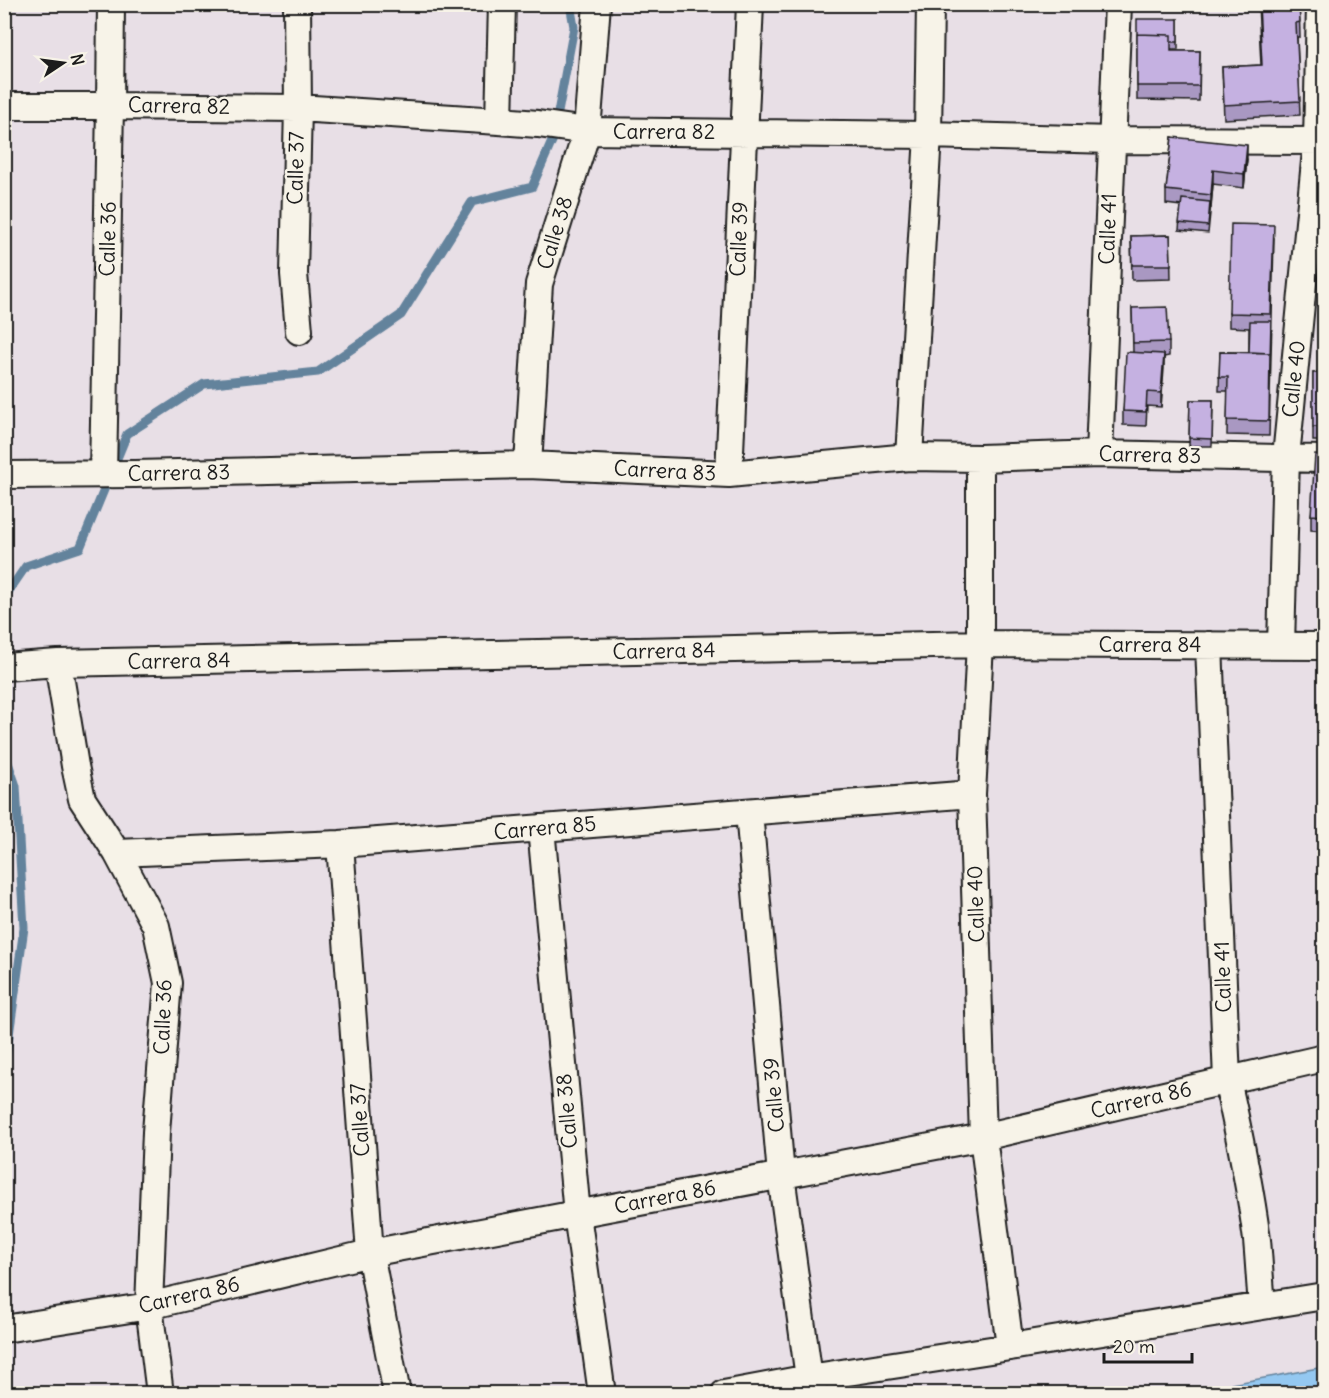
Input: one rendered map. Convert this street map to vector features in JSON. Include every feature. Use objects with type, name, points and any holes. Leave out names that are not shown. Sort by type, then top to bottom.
[{"type":"street","name":"Calle 36","points":[[106,474],[111,4]]},
{"type":"street","name":"Calle 37","points":[[297,4],[298,108],[294,274],[299,331]]},
{"type":"street","points":[[499,121],[502,4]]},
{"type":"street","name":"Calle 38","points":[[528,465],[539,284],[580,130],[597,4]]},
{"type":"street","name":"Calle 39","points":[[729,474],[750,4]]},
{"type":"street","points":[[909,457],[928,135],[930,4]]},
{"type":"street","name":"Calle 41","points":[[1099,454],[1118,4]]},
{"type":"street","name":"Calle 40","points":[[1281,646],[1287,457],[1321,141],[1320,4]]},
{"type":"street","name":"Carrera 82","points":[[4,106],[298,108],[538,124],[580,130],[1112,140],[1321,141]]},
{"type":"street","name":"Carrera 83","points":[[4,476],[528,465],[729,474],[909,457],[980,458],[1099,454],[1324,459]]},
{"type":"street","name":"Calle 40","points":[[980,458],[980,644],[972,794],[983,1137],[1010,1347]]},
{"type":"street","name":"Carrera 84","points":[[6,667],[58,663],[980,644],[1324,646]]},
{"type":"street","name":"Calle 41","points":[[1209,645],[1227,1080],[1250,1191],[1262,1305]]},
{"type":"street","name":"Calle 36","points":[[58,663],[82,799],[117,853],[156,926],[168,983],[156,1132],[149,1306],[160,1394]]},
{"type":"street","name":"Carrera 85","points":[[117,853],[340,844],[972,794]]},
{"type":"street","name":"Calle 39","points":[[749,812],[782,1175],[809,1378]]},
{"type":"street","name":"Calle 38","points":[[541,828],[577,1214],[602,1394]]},
{"type":"street","name":"Calle 37","points":[[340,844],[370,1253],[397,1394]]},
{"type":"street","name":"Carrera 86","points":[[4,1329],[149,1306],[370,1253],[983,1137],[1324,1058]]},
{"type":"street","points":[[724,1394],[809,1378],[1324,1296]]},
{"type":"water","points":[[1324,1367],[1324,1393],[1182,1393]]},
{"type":"building","points":[[1259,4],[1299,4],[1300,22],[1296,23],[1300,101],[1224,105],[1222,67],[1262,65]]},
{"type":"building","points":[[1137,19],[1178,19],[1178,42],[1171,42],[1171,35],[1137,34]]},
{"type":"building","points":[[1137,34],[1171,35],[1171,51],[1200,51],[1199,86],[1137,86]]},
{"type":"building","points":[[1172,137],[1247,145],[1244,174],[1213,170],[1211,195],[1166,190]]},
{"type":"building","points":[[1182,199],[1210,202],[1208,226],[1179,223]]},
{"type":"building","points":[[1231,224],[1274,225],[1271,314],[1229,313]]},
{"type":"building","points":[[1170,235],[1171,265],[1132,265],[1131,236]]},
{"type":"building","points":[[1167,307],[1169,342],[1133,343],[1132,308]]},
{"type":"building","points":[[1250,321],[1271,321],[1270,360],[1270,353],[1249,352]]},
{"type":"building","points":[[1126,352],[1164,354],[1161,393],[1147,392],[1146,412],[1123,411]]},
{"type":"building","points":[[1220,352],[1270,353],[1269,421],[1227,420],[1228,377],[1219,377]]},
{"type":"building","points":[[1313,373],[1324,373],[1324,427],[1313,427]]},
{"type":"building","points":[[1190,400],[1213,400],[1212,439],[1189,438]]},
{"type":"building","points":[[1315,454],[1324,454],[1324,516],[1311,515]]},
{"type":"waterway","points":[[4,598],[26,566],[80,548],[127,434],[204,384],[318,372],[401,315],[472,202],[532,187],[553,139],[574,27],[570,4]]},
{"type":"waterway","points":[[4,751],[16,786],[24,928],[4,1071]]}]
